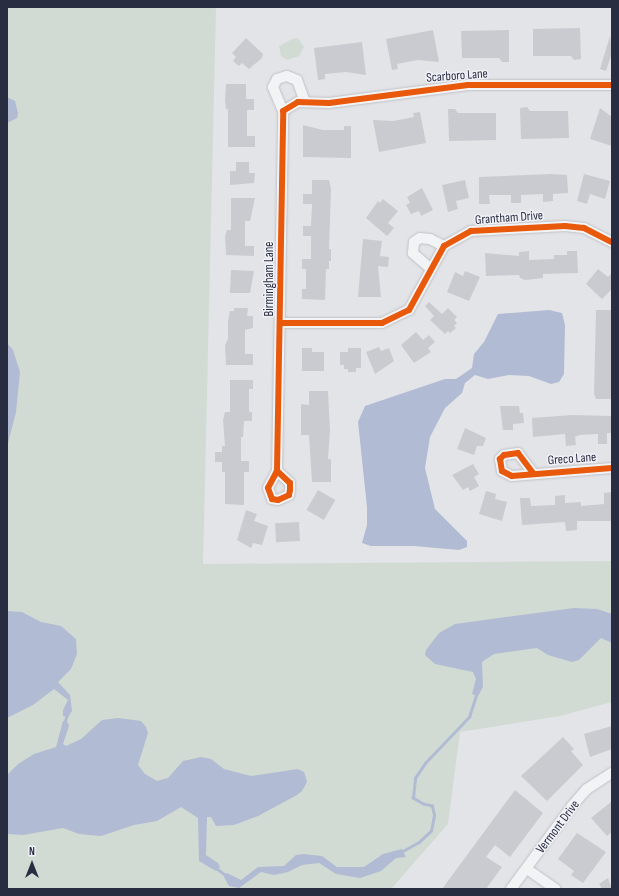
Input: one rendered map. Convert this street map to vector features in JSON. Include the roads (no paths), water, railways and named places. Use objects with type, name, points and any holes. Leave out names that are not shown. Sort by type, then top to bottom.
[{"type":"street","name":"Birmingham Lane","points":[[277,471],[283,111],[273,87],[277,79],[287,76],[297,80],[305,102]]},
{"type":"street","name":"Scarboro Lane","points":[[305,102],[349,101],[468,85],[612,84]]},
{"type":"street","points":[[283,111],[290,105],[305,102]]},
{"type":"street","name":"Grantham Drive","points":[[280,323],[382,323],[409,310],[430,268],[444,246],[471,230],[494,227],[565,226],[595,232],[612,242]]},
{"type":"street","points":[[430,268],[413,253],[414,242],[420,238],[430,239],[444,246]]},
{"type":"street","name":"Greco Lane","points":[[533,473],[612,468]]},
{"type":"street","name":"Vermont Drive","points":[[512,889],[572,806],[587,789],[612,773]]},
{"type":"street","points":[[527,869],[556,889]]},
{"type":"water","points":[[7,97],[15,101],[18,113],[17,118],[7,123]]},
{"type":"water","points":[[549,310],[562,313],[565,325],[564,374],[559,382],[551,384],[529,376],[509,375],[488,379],[475,375],[465,383],[462,393],[445,408],[430,437],[425,468],[435,509],[467,541],[467,547],[459,550],[414,546],[371,546],[362,543],[367,525],[367,507],[358,422],[365,406],[445,379],[456,379],[472,368],[474,354],[484,342],[498,314]]},
{"type":"water","points":[[7,343],[13,350],[20,372],[16,412],[7,447]]},
{"type":"water","points":[[574,608],[597,609],[612,614],[612,643],[601,638],[579,660],[572,662],[548,655],[537,648],[494,654],[482,662],[483,687],[478,696],[472,694],[476,679],[473,672],[435,664],[425,655],[426,650],[439,633],[455,624]]},
{"type":"water","points":[[7,611],[22,612],[41,622],[61,626],[76,639],[77,654],[71,669],[58,682],[70,695],[72,711],[68,717],[63,716],[63,710],[68,700],[54,689],[33,705],[7,718]]},
{"type":"water","points":[[118,718],[141,721],[146,727],[148,733],[138,765],[145,774],[157,781],[168,778],[183,761],[201,757],[211,759],[224,769],[251,776],[298,769],[304,772],[307,782],[302,791],[297,795],[258,816],[234,825],[216,826],[211,817],[207,817],[206,855],[218,863],[220,867],[216,871],[199,861],[198,818],[181,807],[157,821],[134,825],[101,836],[79,834],[63,828],[23,835],[7,834],[7,775],[18,764],[34,754],[56,747],[63,721],[67,721],[69,726],[63,744],[66,746],[81,739],[102,720]]},
{"type":"water","points":[[402,849],[406,857],[396,858],[381,871],[360,878],[336,874],[319,863],[302,865],[288,872],[274,875],[261,872],[239,888],[229,886],[224,877],[227,873],[241,880],[258,867],[284,866],[296,855],[303,854],[322,856],[337,867],[364,867],[383,854]]},
{"type":"waterway","points":[[401,852],[419,842],[431,831],[434,815],[432,806],[423,804],[413,798],[415,778],[425,763],[469,717],[477,693]]},
{"type":"waterway","points":[[64,724],[67,714]]},
{"type":"waterway","points":[[215,867],[227,876]]}]
